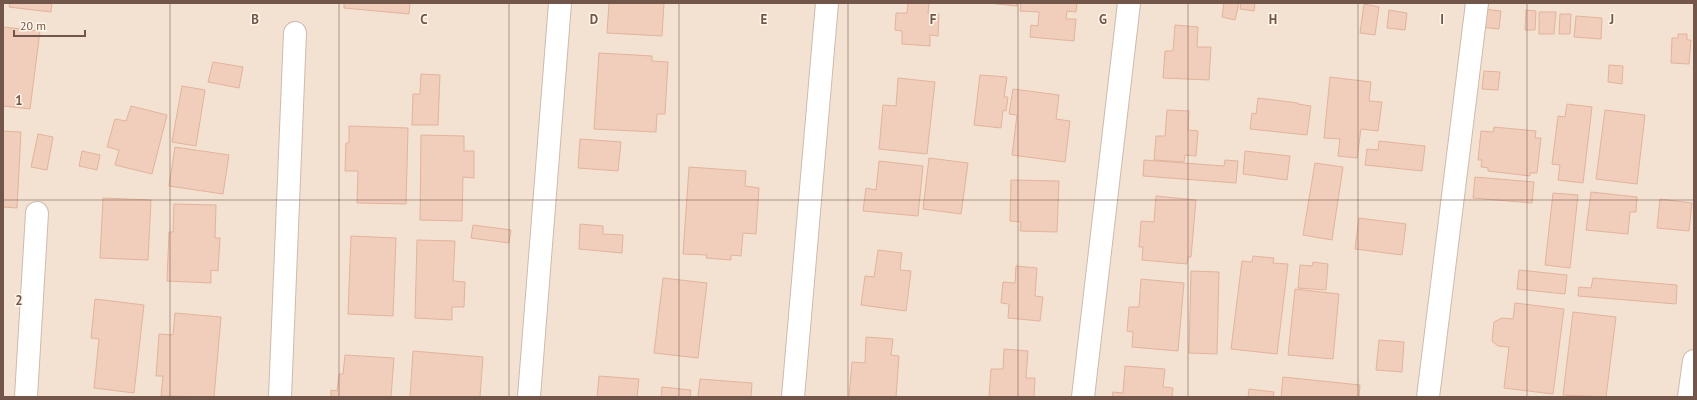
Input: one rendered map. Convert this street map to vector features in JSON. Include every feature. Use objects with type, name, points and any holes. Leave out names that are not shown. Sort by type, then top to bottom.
[{"type":"street","points":[[529,397],[560,3]]},
{"type":"street","points":[[793,397],[827,3]]},
{"type":"street","points":[[1083,397],[1129,3]]},
{"type":"street","points":[[1428,397],[1477,3]]},
{"type":"street","points":[[280,397],[295,33]]},
{"type":"street","points":[[26,397],[37,213]]},
{"type":"street","points":[[1689,397],[1694,361]]},
{"type":"shaded area","points":[[3,3],[1694,3],[1694,397],[3,397]]},
{"type":"building","points":[[10,3],[52,3],[51,12],[9,7]]},
{"type":"building","points":[[344,3],[410,3],[409,14],[344,8]]},
{"type":"building","points":[[609,3],[664,3],[662,36],[607,33]]},
{"type":"building","points":[[908,3],[929,3],[928,14],[939,14],[938,36],[930,35],[930,46],[902,44],[902,31],[895,30],[896,13],[907,13]]},
{"type":"building","points":[[988,3],[1017,3],[1017,6]]},
{"type":"building","points":[[1021,3],[1077,3],[1076,12],[1067,11],[1066,19],[1076,19],[1074,41],[1030,37],[1031,25],[1038,26],[1039,12],[1020,11]]},
{"type":"building","points":[[1224,3],[1239,3],[1235,20],[1222,17]]},
{"type":"building","points":[[1241,3],[1255,3],[1254,11],[1240,9]]},
{"type":"building","points":[[1364,4],[1379,7],[1375,35],[1360,33]]},
{"type":"building","points":[[1483,9],[1501,11],[1499,29],[1481,27]]},
{"type":"building","points":[[1389,10],[1407,13],[1405,30],[1387,28]]},
{"type":"building","points":[[1526,10],[1536,11],[1535,30],[1525,30]]},
{"type":"building","points":[[1539,12],[1556,12],[1554,34],[1539,34]]},
{"type":"building","points":[[1560,14],[1571,14],[1570,34],[1559,34]]},
{"type":"building","points":[[1576,16],[1602,18],[1601,39],[1574,37]]},
{"type":"building","points":[[1175,25],[1198,27],[1197,47],[1211,47],[1209,80],[1163,78],[1165,51],[1173,51]]},
{"type":"building","points":[[3,27],[40,31],[30,109],[3,106]]},
{"type":"building","points":[[1678,34],[1687,34],[1687,40],[1691,40],[1689,64],[1671,63],[1672,38],[1678,38]]},
{"type":"building","points":[[599,53],[652,56],[652,61],[668,62],[665,114],[657,114],[656,132],[594,129]]},
{"type":"building","points":[[213,62],[243,67],[239,88],[208,82]]},
{"type":"building","points":[[1609,65],[1623,66],[1622,84],[1608,82]]},
{"type":"building","points":[[1484,71],[1500,72],[1498,90],[1482,89]]},
{"type":"building","points":[[421,74],[440,75],[438,125],[412,125],[413,94],[420,94]]},
{"type":"building","points":[[980,75],[1007,77],[1004,97],[1008,97],[1006,111],[1003,110],[1001,128],[974,125]]},
{"type":"building","points":[[1330,77],[1371,82],[1369,101],[1382,102],[1378,131],[1361,129],[1357,158],[1338,156],[1340,139],[1324,138]]},
{"type":"building","points":[[898,78],[935,82],[927,154],[879,149],[883,105],[896,106]]},
{"type":"building","points":[[182,86],[205,90],[196,146],[172,142]]},
{"type":"building","points":[[1013,89],[1059,95],[1056,119],[1070,121],[1065,162],[1012,155],[1017,115],[1009,114]]},
{"type":"building","points":[[1258,98],[1311,106],[1307,135],[1250,129],[1252,113],[1256,114]]},
{"type":"building","points":[[1567,104],[1592,107],[1583,183],[1558,180],[1560,165],[1552,164],[1558,116],[1565,117]]},
{"type":"building","points":[[131,106],[167,115],[152,174],[115,165],[119,150],[107,147],[115,119],[126,121]]},
{"type":"building","points":[[1167,110],[1189,111],[1188,130],[1198,131],[1196,156],[1185,155],[1184,162],[1154,160],[1156,136],[1165,136]]},
{"type":"building","points":[[1605,110],[1645,115],[1637,184],[1596,179]]},
{"type":"building","points":[[349,126],[408,128],[406,204],[357,203],[358,171],[345,171],[346,143],[349,143]]},
{"type":"building","points":[[1494,127],[1536,131],[1535,138],[1541,138],[1537,173],[1530,173],[1530,176],[1488,171],[1488,168],[1481,167],[1482,160],[1478,160],[1481,131],[1493,132]]},
{"type":"building","points":[[3,131],[21,132],[17,208],[3,207]]},
{"type":"building","points":[[38,134],[53,137],[47,170],[31,167]]},
{"type":"building","points":[[421,135],[464,136],[464,151],[474,151],[474,178],[463,177],[462,221],[420,220]]},
{"type":"building","points":[[580,139],[621,142],[618,171],[578,168]]},
{"type":"building","points":[[1379,141],[1425,146],[1422,171],[1365,165],[1367,149],[1378,150]]},
{"type":"building","points":[[175,147],[229,155],[223,194],[169,186]]},
{"type":"building","points":[[82,151],[100,155],[97,170],[79,166]]},
{"type":"building","points":[[1245,151],[1290,156],[1287,180],[1243,174]]},
{"type":"building","points":[[929,158],[968,163],[961,214],[923,209]]},
{"type":"building","points":[[1144,160],[1224,166],[1225,160],[1238,161],[1236,183],[1143,176]]},
{"type":"building","points":[[879,161],[923,166],[918,216],[863,211],[866,188],[876,190]]},
{"type":"building","points":[[1315,163],[1343,167],[1332,240],[1303,235]]},
{"type":"building","points":[[689,167],[746,171],[745,186],[759,188],[756,234],[743,233],[741,256],[731,255],[731,260],[706,258],[707,255],[683,254]]},
{"type":"building","points":[[1475,177],[1534,182],[1532,203],[1473,198]]},
{"type":"building","points":[[1011,180],[1059,181],[1057,232],[1020,231],[1021,222],[1010,221]]},
{"type":"building","points":[[1591,192],[1637,197],[1636,212],[1630,212],[1628,234],[1586,230]]},
{"type":"building","points":[[1553,193],[1578,195],[1570,268],[1545,265]]},
{"type":"building","points":[[1156,196],[1196,200],[1191,257],[1188,257],[1187,264],[1142,260],[1143,247],[1139,247],[1141,221],[1154,222]]},
{"type":"building","points":[[103,198],[151,200],[148,260],[100,258]]},
{"type":"building","points":[[1660,199],[1692,203],[1689,231],[1657,228]]},
{"type":"building","points":[[174,204],[216,205],[215,238],[220,238],[218,271],[211,270],[211,283],[167,281],[169,232],[173,232]]},
{"type":"building","points":[[1359,218],[1406,224],[1402,255],[1355,249]]},
{"type":"building","points":[[580,224],[603,226],[603,234],[623,235],[622,253],[579,249]]},
{"type":"building","points":[[473,225],[511,230],[509,243],[471,238]]},
{"type":"building","points":[[351,236],[396,238],[393,316],[348,314]]},
{"type":"building","points":[[417,240],[455,241],[453,281],[465,282],[464,307],[452,307],[452,320],[415,318]]},
{"type":"building","points":[[878,250],[902,253],[900,270],[911,271],[906,311],[861,305],[865,276],[874,277]]},
{"type":"building","points":[[1253,256],[1274,258],[1273,263],[1288,264],[1277,354],[1231,349],[1242,261],[1252,262]]},
{"type":"building","points":[[1313,262],[1328,264],[1326,290],[1298,288],[1300,265],[1312,266]]},
{"type":"building","points":[[1016,266],[1037,268],[1035,296],[1043,297],[1040,321],[1008,318],[1009,304],[1001,303],[1003,282],[1015,283]]},
{"type":"building","points":[[1519,270],[1567,275],[1565,294],[1517,289]]},
{"type":"building","points":[[1191,271],[1219,272],[1217,354],[1189,353]]},
{"type":"building","points":[[663,278],[707,283],[698,358],[654,353]]},
{"type":"building","points":[[1593,278],[1677,285],[1676,304],[1578,296],[1579,287],[1591,288]]},
{"type":"building","points":[[1141,279],[1184,283],[1178,351],[1132,347],[1133,332],[1127,331],[1129,307],[1139,307]]},
{"type":"building","points":[[1295,289],[1339,294],[1333,359],[1288,355]]},
{"type":"building","points":[[95,299],[144,305],[134,393],[94,388],[99,339],[91,338]]},
{"type":"building","points":[[1515,303],[1564,309],[1553,394],[1504,388],[1509,347],[1498,346],[1492,341],[1494,322],[1502,318],[1513,319]]},
{"type":"building","points":[[1573,312],[1616,317],[1606,397],[1563,395]]},
{"type":"building","points":[[175,313],[221,317],[214,397],[161,396],[163,376],[156,376],[159,334],[173,335]]},
{"type":"building","points":[[866,337],[893,339],[891,355],[899,356],[896,397],[849,397],[852,362],[865,363]]},
{"type":"building","points":[[1379,340],[1404,342],[1402,372],[1376,370]]},
{"type":"building","points":[[1004,349],[1028,351],[1026,378],[1035,378],[1034,397],[989,397],[991,369],[1003,369]]},
{"type":"building","points":[[413,351],[483,357],[480,397],[410,397]]},
{"type":"building","points":[[345,355],[394,358],[391,397],[331,397],[331,390],[337,391],[339,374],[343,374]]},
{"type":"building","points":[[1125,366],[1165,369],[1163,387],[1173,388],[1172,396],[1177,397],[1112,397],[1113,392],[1123,393]]},
{"type":"building","points":[[599,376],[639,379],[637,397],[597,397]]},
{"type":"building","points":[[1283,377],[1360,385],[1359,397],[1281,397]]},
{"type":"building","points":[[700,379],[752,383],[751,397],[698,397]]},
{"type":"building","points":[[662,387],[691,390],[690,397],[661,397]]},
{"type":"building","points":[[1249,389],[1274,392],[1273,397],[1248,397]]}]
